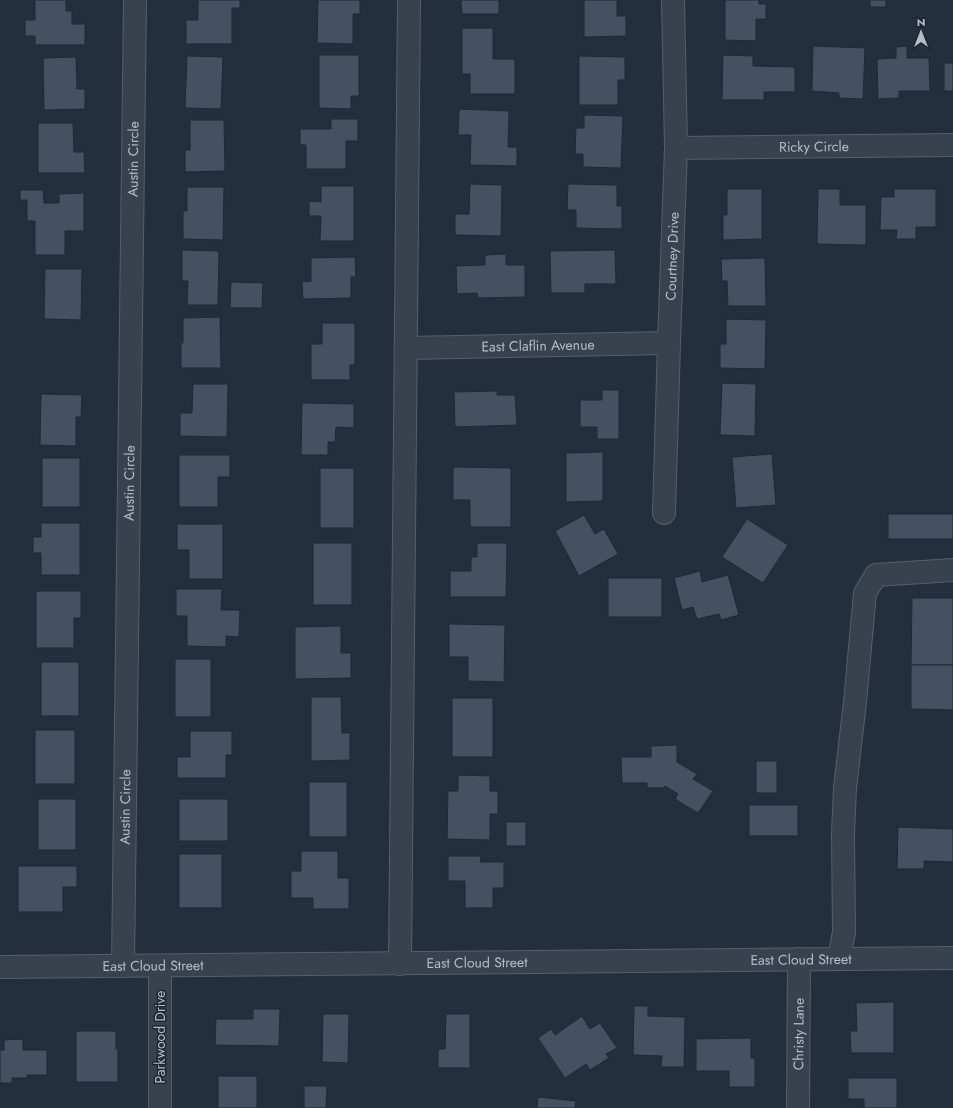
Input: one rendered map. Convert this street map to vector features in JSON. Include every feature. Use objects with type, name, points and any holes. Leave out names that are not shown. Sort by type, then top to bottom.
[{"type":"street","name":"Austin Circle","points":[[123,966],[135,0]]},
{"type":"street","points":[[400,964],[409,0]]},
{"type":"street","name":"Courtney Drive","points":[[664,513],[676,148],[673,0]]},
{"type":"street","name":"Ricky Circle","points":[[676,148],[953,145]]},
{"type":"street","name":"East Claflin Avenue","points":[[406,348],[669,343]]},
{"type":"street","points":[[839,959],[844,932],[843,833],[845,788],[865,593],[876,575],[953,570]]},
{"type":"street","name":"East Cloud Street","points":[[0,967],[160,967],[953,958]]},
{"type":"street","name":"Christy Lane","points":[[798,1108],[799,959]]},
{"type":"street","name":"Parkwood Drive","points":[[160,967],[160,1108]]},
{"type":"building","points":[[35,0],[66,0],[66,11],[72,11],[72,24],[85,24],[85,45],[35,45],[35,36],[25,36],[25,20],[35,20]]},
{"type":"building","points":[[198,0],[240,0],[240,8],[232,8],[232,44],[186,44],[186,20],[198,20]]},
{"type":"building","points":[[318,0],[360,0],[360,14],[353,14],[353,44],[317,43]]},
{"type":"building","points":[[461,0],[499,0],[499,14],[462,14]]},
{"type":"building","points":[[584,0],[617,0],[617,16],[626,16],[626,36],[584,37]]},
{"type":"building","points":[[725,0],[759,0],[759,4],[766,4],[766,19],[756,19],[756,41],[725,40]]},
{"type":"building","points":[[870,0],[886,0],[886,7],[870,7]]},
{"type":"building","points":[[462,28],[493,28],[493,59],[515,59],[515,94],[470,94],[470,74],[462,74]]},
{"type":"building","points":[[813,46],[865,48],[863,99],[839,98],[839,93],[812,91]]},
{"type":"building","points":[[907,46],[907,58],[929,58],[930,91],[899,91],[899,98],[878,99],[877,59],[896,58],[896,47]]},
{"type":"building","points":[[319,55],[359,55],[359,96],[351,96],[351,109],[319,108]]},
{"type":"building","points":[[723,55],[753,56],[753,66],[795,67],[795,92],[764,92],[764,100],[722,100]]},
{"type":"building","points":[[187,56],[223,57],[221,109],[185,108]]},
{"type":"building","points":[[579,56],[625,57],[625,80],[618,80],[618,105],[579,105]]},
{"type":"building","points":[[76,57],[77,89],[85,89],[85,109],[44,110],[43,58]]},
{"type":"building","points":[[944,63],[953,63],[953,91],[944,91]]},
{"type":"building","points":[[459,109],[509,111],[508,147],[517,147],[517,166],[470,165],[471,135],[458,135]]},
{"type":"building","points":[[584,115],[623,116],[621,168],[583,167],[583,154],[575,154],[576,128],[584,128]]},
{"type":"building","points":[[331,119],[358,119],[358,141],[346,141],[346,169],[306,169],[306,145],[300,145],[300,129],[331,129]]},
{"type":"building","points":[[190,120],[224,120],[225,171],[185,172],[185,150],[190,150]]},
{"type":"building","points":[[38,123],[73,123],[74,152],[84,152],[85,173],[38,173]]},
{"type":"building","points":[[470,184],[502,185],[501,236],[455,235],[455,214],[469,214]]},
{"type":"building","points":[[568,184],[617,185],[617,206],[622,206],[622,229],[576,228],[576,210],[567,210]]},
{"type":"building","points":[[321,186],[354,186],[354,241],[320,241],[321,216],[309,216],[309,201],[321,202]]},
{"type":"building","points":[[187,187],[224,187],[223,240],[183,239],[183,211],[187,211]]},
{"type":"building","points":[[727,189],[762,189],[762,239],[723,240],[723,215],[727,215]]},
{"type":"building","points":[[818,189],[840,189],[840,205],[866,205],[866,245],[817,244]]},
{"type":"building","points":[[894,189],[936,189],[936,227],[916,227],[916,239],[896,239],[897,230],[880,230],[881,197],[894,197]]},
{"type":"building","points":[[20,190],[43,190],[44,203],[59,203],[59,194],[84,193],[84,231],[65,231],[65,255],[35,255],[35,221],[27,221],[27,200],[20,200]]},
{"type":"building","points":[[182,250],[219,251],[218,305],[187,305],[188,281],[182,281]]},
{"type":"building","points":[[615,250],[616,284],[585,284],[585,293],[551,293],[550,251]]},
{"type":"building","points":[[506,254],[506,265],[525,265],[525,297],[478,298],[477,293],[457,294],[456,266],[485,265],[485,255]]},
{"type":"building","points":[[355,257],[356,277],[351,277],[351,298],[303,299],[302,282],[311,281],[311,258]]},
{"type":"building","points":[[765,258],[766,306],[728,306],[727,281],[722,281],[721,259]]},
{"type":"building","points":[[45,269],[82,269],[81,320],[44,319]]},
{"type":"building","points":[[231,282],[263,283],[262,308],[230,308]]},
{"type":"building","points":[[220,317],[221,368],[181,368],[183,318]]},
{"type":"building","points":[[726,319],[766,320],[765,369],[720,368],[720,344],[726,344]]},
{"type":"building","points":[[322,323],[355,323],[355,365],[350,365],[350,380],[311,380],[311,344],[322,344]]},
{"type":"building","points":[[722,383],[756,384],[755,436],[720,435]]},
{"type":"building","points":[[193,384],[228,384],[227,437],[180,436],[180,413],[192,413]]},
{"type":"building","points":[[602,390],[619,390],[619,439],[597,439],[597,427],[580,427],[580,400],[602,400]]},
{"type":"building","points":[[497,391],[497,395],[515,395],[517,425],[455,427],[454,392]]},
{"type":"building","points":[[41,394],[82,395],[81,417],[76,417],[76,446],[40,445]]},
{"type":"building","points":[[302,403],[354,404],[354,428],[336,427],[335,442],[328,442],[328,455],[301,455]]},
{"type":"building","points":[[603,452],[603,501],[566,502],[566,453]]},
{"type":"building","points":[[772,454],[776,505],[736,508],[732,457]]},
{"type":"building","points":[[179,455],[230,455],[230,477],[218,477],[218,507],[179,507]]},
{"type":"building","points":[[42,458],[80,458],[80,507],[42,507]]},
{"type":"building","points":[[453,467],[511,468],[511,527],[470,527],[470,500],[453,500]]},
{"type":"building","points":[[320,468],[354,468],[354,528],[320,528]]},
{"type":"building","points":[[888,514],[953,514],[953,539],[888,539]]},
{"type":"building","points":[[584,515],[595,534],[604,529],[618,554],[579,576],[555,531]]},
{"type":"building","points":[[747,519],[788,545],[763,583],[722,557]]},
{"type":"building","points":[[41,523],[80,523],[80,575],[41,575],[41,553],[33,553],[33,537],[41,537]]},
{"type":"building","points":[[177,524],[223,524],[223,579],[189,579],[189,550],[177,550]]},
{"type":"building","points":[[313,543],[352,543],[352,605],[313,605]]},
{"type":"building","points":[[477,543],[507,543],[506,597],[450,597],[450,571],[471,571],[471,557],[477,557]]},
{"type":"building","points":[[700,571],[702,582],[728,575],[739,615],[721,620],[719,614],[697,619],[693,607],[682,610],[674,578]]},
{"type":"building","points":[[608,578],[662,578],[662,617],[608,617]]},
{"type":"building","points":[[176,589],[222,589],[221,610],[240,610],[239,637],[226,636],[226,647],[187,646],[187,616],[176,616]]},
{"type":"building","points":[[36,591],[81,591],[81,618],[74,618],[74,648],[36,648]]},
{"type":"building","points":[[912,598],[953,598],[953,665],[911,665]]},
{"type":"building","points":[[449,624],[505,625],[504,682],[468,681],[468,657],[449,657]]},
{"type":"building","points":[[341,626],[341,653],[351,653],[351,678],[295,679],[295,627]]},
{"type":"building","points":[[175,659],[211,659],[211,717],[175,717]]},
{"type":"building","points":[[41,662],[79,662],[79,716],[41,716]]},
{"type":"building","points":[[911,665],[953,665],[953,710],[911,709]]},
{"type":"building","points":[[311,697],[341,697],[342,733],[350,733],[350,760],[311,761]]},
{"type":"building","points":[[452,698],[493,698],[493,757],[452,757]]},
{"type":"building","points":[[35,730],[75,730],[75,784],[35,784]]},
{"type":"building","points":[[190,731],[232,731],[232,755],[226,755],[226,778],[177,778],[177,757],[190,757]]},
{"type":"building","points":[[677,745],[677,762],[697,774],[693,779],[713,791],[698,813],[675,799],[678,794],[665,786],[664,788],[647,788],[647,783],[622,783],[621,757],[651,757],[651,746]]},
{"type":"building","points":[[756,761],[777,761],[777,793],[756,793]]},
{"type":"building","points":[[458,775],[490,776],[490,791],[498,791],[498,814],[490,814],[490,840],[447,839],[448,791],[458,791]]},
{"type":"building","points":[[309,782],[347,782],[347,837],[309,837]]},
{"type":"building","points":[[38,799],[76,799],[76,850],[38,850]]},
{"type":"building","points":[[179,799],[228,799],[228,841],[179,841]]},
{"type":"building","points":[[749,805],[798,805],[798,836],[749,836]]},
{"type":"building","points":[[506,822],[526,822],[526,846],[506,846]]},
{"type":"building","points":[[898,827],[953,829],[953,862],[924,861],[924,869],[897,869]]},
{"type":"building","points":[[301,851],[338,851],[338,878],[349,878],[349,909],[313,909],[313,898],[291,898],[291,871],[301,871]]},
{"type":"building","points":[[179,854],[222,854],[222,908],[179,908]]},
{"type":"building","points":[[448,856],[481,856],[480,862],[504,862],[504,888],[493,888],[493,908],[465,908],[465,881],[448,881]]},
{"type":"building","points":[[18,866],[77,866],[77,887],[63,887],[63,912],[18,912]]},
{"type":"building","points":[[894,1002],[894,1053],[851,1053],[850,1031],[857,1031],[856,1003]]},
{"type":"building","points":[[634,1006],[648,1006],[648,1016],[685,1017],[684,1067],[661,1067],[662,1056],[633,1055]]},
{"type":"building","points":[[253,1009],[280,1009],[279,1046],[215,1045],[216,1019],[253,1019]]},
{"type":"building","points":[[323,1014],[349,1014],[348,1063],[322,1062]]},
{"type":"building","points":[[446,1014],[470,1014],[470,1068],[438,1068],[438,1049],[445,1049]]},
{"type":"building","points":[[582,1016],[590,1029],[600,1023],[617,1048],[606,1054],[609,1058],[590,1070],[586,1064],[565,1078],[538,1038],[551,1029],[555,1035]]},
{"type":"building","points":[[76,1031],[116,1031],[116,1049],[118,1049],[118,1082],[76,1082]]},
{"type":"building","points":[[751,1038],[751,1058],[755,1058],[755,1087],[729,1087],[729,1071],[696,1071],[696,1039]]},
{"type":"building","points":[[23,1039],[23,1050],[47,1050],[47,1075],[27,1075],[27,1078],[12,1078],[12,1083],[0,1083],[0,1050],[4,1050],[4,1040]]},
{"type":"building","points":[[218,1076],[257,1076],[257,1108],[218,1108]]},
{"type":"building","points":[[848,1078],[897,1078],[897,1108],[864,1108],[864,1099],[848,1099]]},
{"type":"building","points":[[304,1086],[327,1086],[326,1108],[304,1108]]},
{"type":"building","points":[[538,1097],[576,1101],[575,1108],[537,1108]]}]
